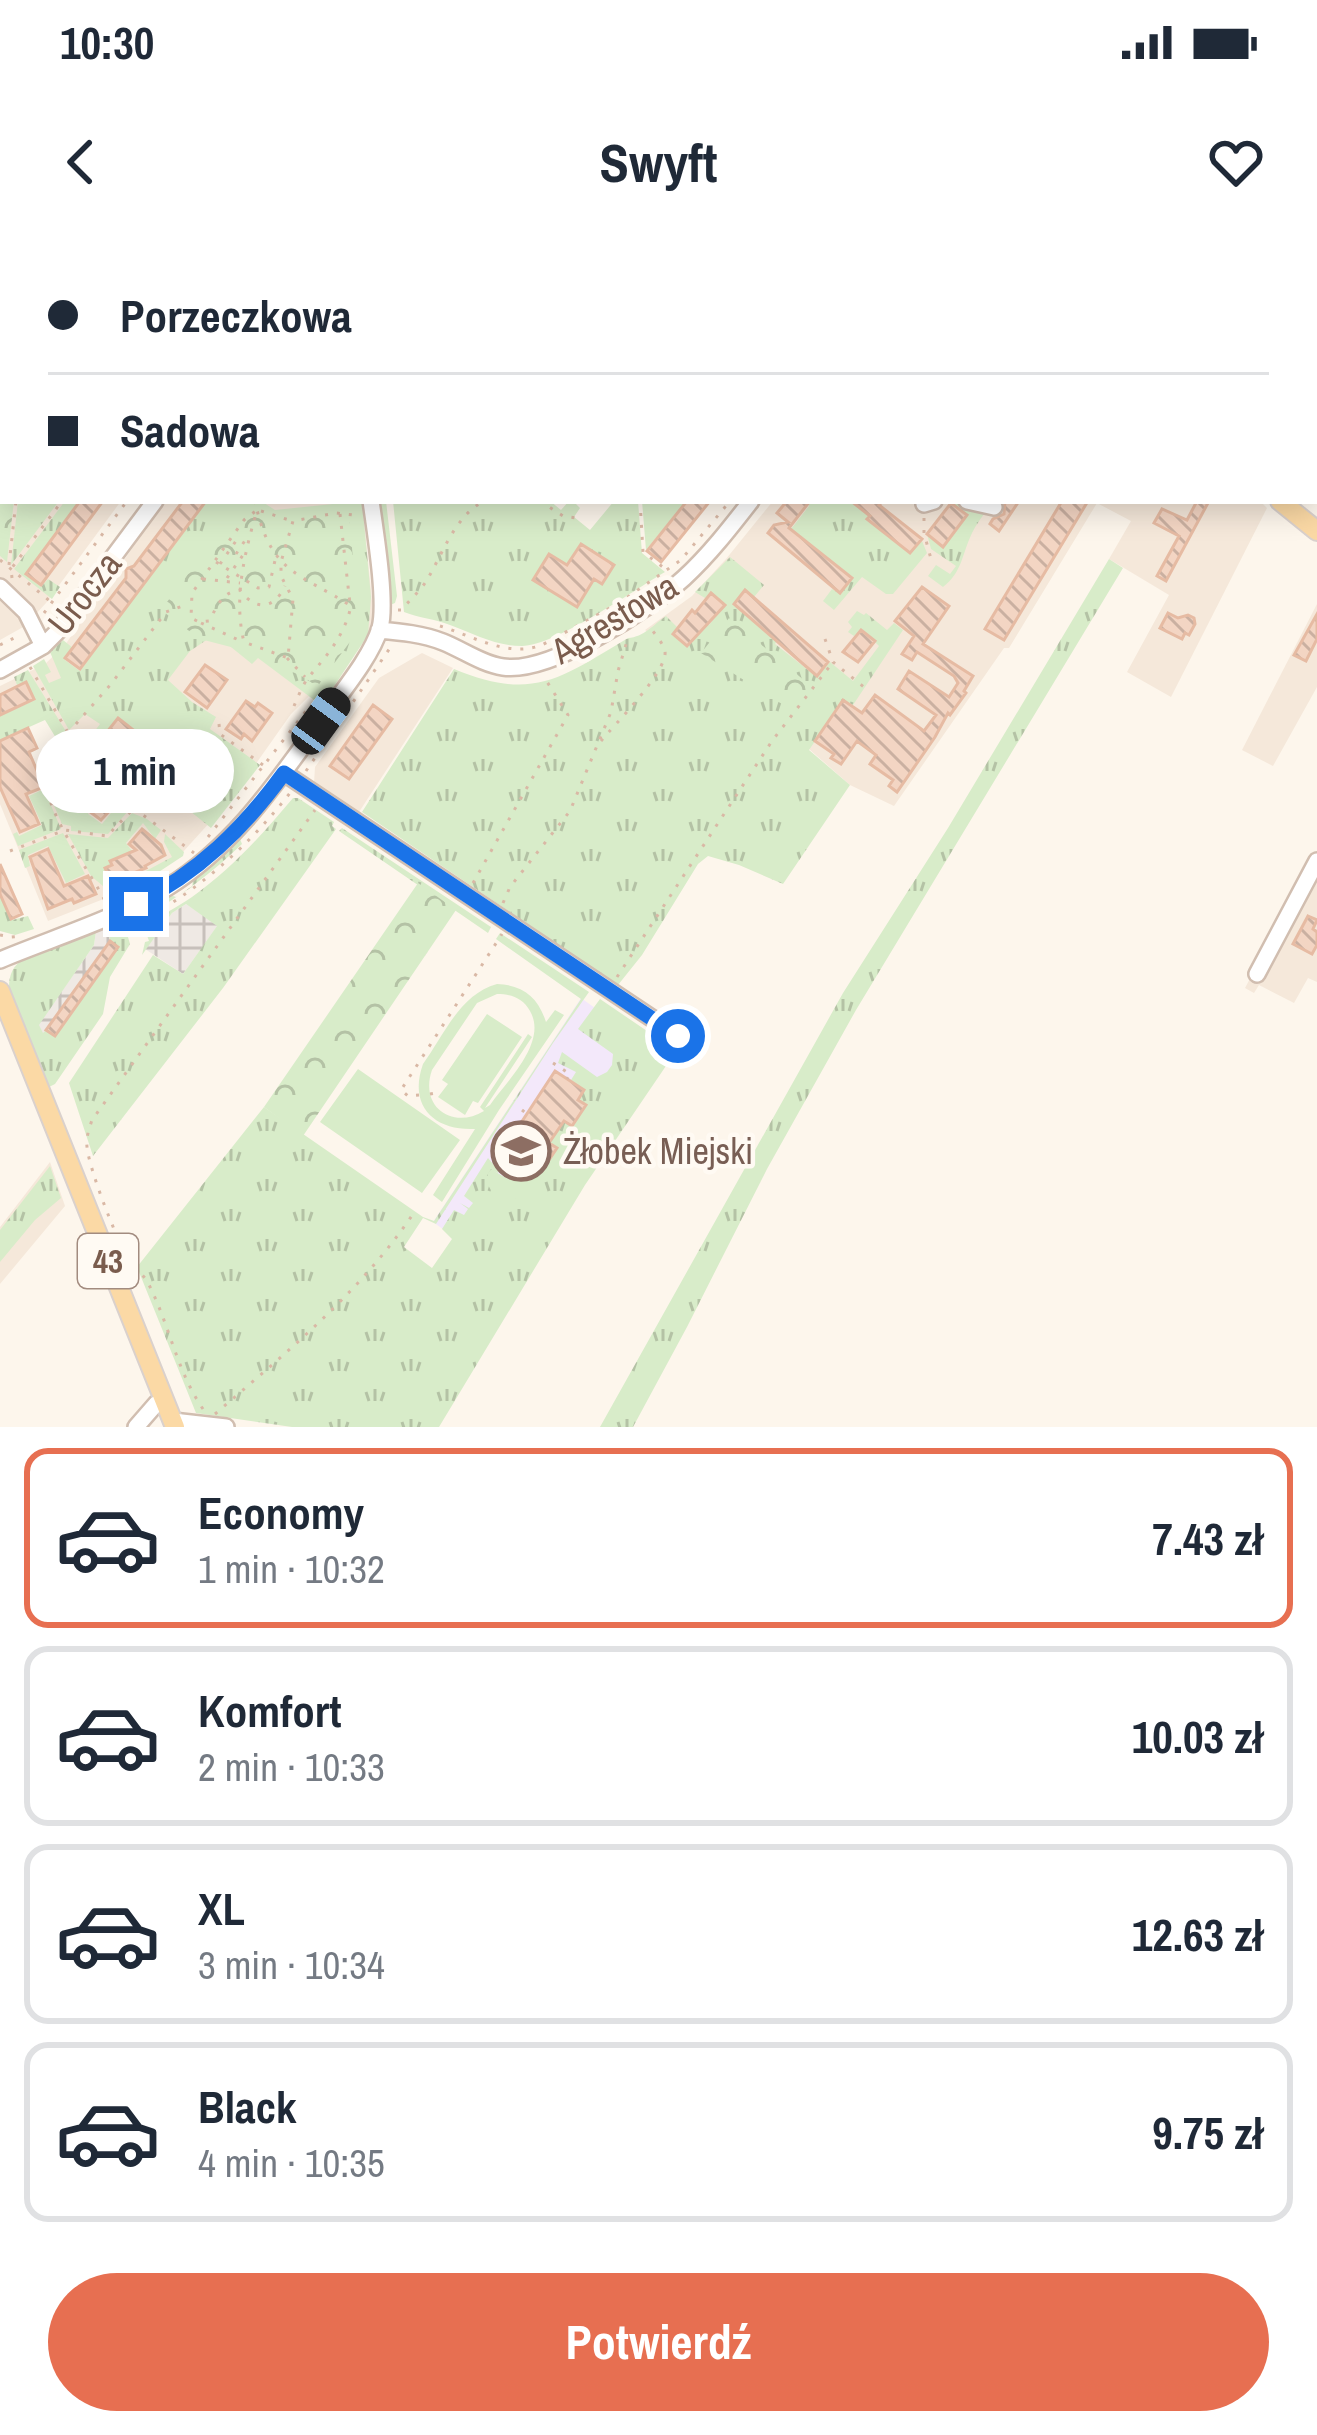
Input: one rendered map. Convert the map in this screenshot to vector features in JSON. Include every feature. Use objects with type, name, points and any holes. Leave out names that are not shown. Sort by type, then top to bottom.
[{"type":"main road","points":[[1284,504],[1317,531]]},
{"type":"main road","name":"43","points":[[0,991],[174,1424]]},
{"type":"street","name":"Urocza","points":[[0,670],[43,646],[58,631],[153,504]]},
{"type":"street","points":[[0,960],[167,888],[258,808],[337,699],[379,630],[381,602],[371,504]]},
{"type":"street","name":"Agrestowa","points":[[379,630],[442,641],[502,667],[530,666],[570,652],[674,576],[725,534],[749,504]]},
{"type":"street","points":[[980,504],[994,507]]},
{"type":"street","points":[[7,592],[26,612],[43,646]]},
{"type":"street","points":[[284,773],[466,895],[501,924],[680,1037]]},
{"type":"street","points":[[1257,974],[1317,861]]},
{"type":"street","points":[[136,1427],[164,1400]]},
{"type":"street","points":[[174,1424],[226,1427]]},
{"type":"path","points":[[7,592],[16,504]]},
{"type":"path","points":[[10,568],[60,504]]},
{"type":"path","points":[[0,560],[52,603],[125,504]]},
{"type":"path","points":[[256,504],[261,527],[281,562],[293,574],[351,606]]},
{"type":"path","points":[[401,610],[423,586],[456,528],[479,504]]},
{"type":"path","points":[[545,504],[563,516],[582,519]]},
{"type":"path","points":[[640,504],[643,552],[674,576]]},
{"type":"path","points":[[433,624],[504,648],[532,649],[674,576],[681,560],[728,504]]},
{"type":"path","points":[[928,507],[924,532],[932,560]]},
{"type":"path","points":[[257,510],[293,521],[353,514]]},
{"type":"path","points":[[236,554],[245,544],[257,510]]},
{"type":"path","points":[[257,510],[244,520],[220,564],[192,593],[190,618],[286,657],[307,679]]},
{"type":"path","points":[[294,706],[348,620],[351,606],[340,514]]},
{"type":"path","points":[[286,657],[293,599],[281,576],[281,562],[293,521]]},
{"type":"path","points":[[236,536],[245,544]]},
{"type":"path","points":[[216,580],[221,551],[236,536]]},
{"type":"path","points":[[244,642],[240,583],[245,544]]},
{"type":"path","points":[[221,551],[244,555]]},
{"type":"path","points":[[226,581],[244,555]]},
{"type":"path","points":[[201,579],[269,587],[276,556]]},
{"type":"path","points":[[220,564],[232,571],[247,600],[257,605],[268,606],[286,585]]},
{"type":"path","points":[[199,622],[209,621],[222,598],[240,583]]},
{"type":"path","points":[[68,733],[166,612],[190,603]]},
{"type":"path","points":[[597,747],[665,659],[649,626]]},
{"type":"path","points":[[302,776],[404,632]]},
{"type":"path","points":[[419,1095],[408,1096],[401,1090],[467,992],[501,924],[510,886],[570,811],[611,712],[628,638]]},
{"type":"path","points":[[825,639],[833,662],[870,692]]},
{"type":"path","points":[[608,989],[772,741],[833,662]]},
{"type":"path","points":[[29,665],[74,743]]},
{"type":"path","points":[[466,895],[568,716],[544,676]]},
{"type":"path","points":[[205,842],[306,711]]},
{"type":"path","points":[[219,724],[220,734],[265,766]]},
{"type":"path","points":[[57,751],[194,853],[186,860]]},
{"type":"path","points":[[48,779],[46,790],[106,903],[119,898]]},
{"type":"path","points":[[10,851],[65,830],[107,836],[134,808]]},
{"type":"path","points":[[207,1425],[146,1278],[130,1261],[86,1143],[92,1120],[316,808]]},
{"type":"path","points":[[0,934],[20,936]]},
{"type":"path","points":[[553,1063],[570,1074],[567,1079]]},
{"type":"path","points":[[430,1094],[441,1092]]},
{"type":"path","points":[[521,1110],[528,1115]]},
{"type":"path","points":[[207,1425],[375,1267],[415,1211]]},
{"type":"shaded area","points":[[0,504],[119,504],[46,603],[25,626],[0,640]]},
{"type":"shaded area","points":[[163,504],[362,504],[373,610],[371,635],[291,714],[231,799],[182,853],[101,900],[48,921],[0,804],[0,781],[38,764],[56,735],[46,717],[0,729],[0,686],[45,664],[65,645]]},
{"type":"shaded area","points":[[771,504],[1096,504],[1009,648],[1004,648],[894,806],[850,785],[809,749],[645,630],[692,596]]},
{"type":"shaded area","points":[[1099,504],[1263,504],[1267,508],[1171,697],[1127,672],[1169,595],[1109,559],[1131,521]]},
{"type":"shaded area","points":[[1317,604],[1317,687],[1273,766],[1242,750]]},
{"type":"shaded area","points":[[422,653],[453,668],[359,812],[314,783],[315,767],[379,678]]},
{"type":"shaded area","points":[[1317,852],[1317,982],[1308,978],[1294,1003],[1259,985],[1254,993],[1245,988]]},
{"type":"shaded area","points":[[186,904],[218,925],[183,974],[145,949],[172,913]]},
{"type":"shaded area","points":[[108,926],[110,941],[118,947],[55,1036],[43,1034],[38,1025],[94,945],[96,931]]},
{"type":"shaded area","name":"Żłobek Miejski","points":[[581,998],[637,1038],[490,1263],[433,1222]]},
{"type":"shaded area","points":[[50,1162],[65,1206],[0,1284],[0,1227]]},
{"type":"green space","points":[[0,504],[14,504],[7,562],[0,556]]},
{"type":"green space","points":[[18,504],[57,504],[11,565]]},
{"type":"green space","points":[[63,504],[78,504],[25,574],[41,587],[48,579],[60,587],[52,599],[14,569]]},
{"type":"green space","points":[[204,504],[266,504],[275,510],[362,504],[371,597],[368,635],[327,697],[318,703],[258,658],[252,664],[226,643],[208,639],[190,651],[168,680],[216,717],[210,729],[260,765],[211,828],[165,791],[182,769],[119,718],[106,735],[118,745],[111,753],[91,736],[100,724],[85,714],[69,730],[33,666],[44,659],[51,672],[45,675],[49,683],[61,678],[50,652],[63,640],[73,648],[65,660],[80,671],[139,591],[145,574],[150,577]]},
{"type":"green space","points":[[241,504],[258,504],[278,515],[343,508],[349,518],[358,609],[352,639],[317,687],[254,653],[200,639],[161,610]]},
{"type":"green space","points":[[378,504],[386,504],[397,596],[390,605]]},
{"type":"green space","points":[[393,504],[554,504],[561,510],[576,504],[580,508],[574,517],[590,530],[612,504],[638,504],[642,553],[665,572],[594,616],[536,644],[494,642],[404,612]]},
{"type":"green space","points":[[642,504],[684,504],[646,550]]},
{"type":"green space","points":[[855,504],[910,554],[922,541],[927,553],[893,594],[862,577],[834,610],[823,601],[832,589],[841,594],[853,578],[791,529],[809,506]]},
{"type":"green space","points":[[952,504],[989,507],[958,569],[943,587],[928,576],[936,565],[950,574],[956,566],[931,549],[927,534],[943,546],[967,516]]},
{"type":"green space","points":[[730,557],[764,585],[754,597],[745,590],[733,605],[817,677],[830,662],[853,681],[879,646],[862,629],[854,636],[848,632],[852,627],[848,622],[857,611],[887,630],[894,623],[903,630],[853,705],[843,700],[809,750],[850,785],[783,884],[708,856],[698,864],[618,985],[362,812],[454,669],[505,684],[546,681],[644,633],[666,616],[677,627],[672,635],[688,647],[725,605],[711,593],[705,598],[695,592]]},
{"type":"green space","points":[[1109,559],[1123,568],[856,1010],[633,1427],[600,1427],[843,993]]},
{"type":"green space","points":[[729,618],[811,686],[793,711],[701,653]]},
{"type":"green space","points":[[28,670],[67,733],[56,738],[45,720],[0,740],[0,716],[35,700],[27,682],[17,685],[14,677]]},
{"type":"green space","points":[[58,784],[102,824],[120,802],[129,810],[108,834],[71,831],[71,826],[62,824],[47,789]]},
{"type":"green space","points":[[44,789],[61,829],[18,846],[13,834],[19,836],[42,825],[29,796]]},
{"type":"green space","points":[[293,798],[334,822],[336,829],[223,988],[93,1156],[69,1083],[153,955],[183,974],[217,926],[186,904],[172,913],[142,955],[149,941],[144,927],[220,875]]},
{"type":"green space","points":[[132,813],[161,830],[155,839],[143,823],[126,843],[132,851],[110,860],[105,868],[115,887],[125,883],[129,890],[115,896],[91,876],[68,834],[108,838]]},
{"type":"green space","points":[[342,828],[491,927],[488,933],[339,831]]},
{"type":"green space","points":[[63,833],[85,874],[66,883],[48,846],[28,855],[30,866],[25,868],[19,850]]},
{"type":"green space","points":[[165,834],[183,856],[136,887],[131,879],[172,857]]},
{"type":"green space","points":[[240,839],[242,844],[192,886],[193,880]]},
{"type":"green space","points":[[418,883],[456,910],[303,1136],[264,1107]]},
{"type":"green space","points":[[0,893],[12,920],[28,916],[34,929],[15,935],[0,931]]},
{"type":"green space","points":[[170,895],[176,897],[145,916],[142,910]]},
{"type":"green space","points":[[108,926],[126,930],[130,944],[110,977],[103,1014],[49,1087],[9,987],[11,974],[24,959],[96,931],[94,945],[39,1025],[43,1033],[46,1030],[55,1036],[117,947],[110,941]]},
{"type":"green space","points":[[500,933],[589,992],[436,1224],[423,1218],[404,1247],[432,1268],[452,1239],[442,1229],[454,1210],[464,1215],[468,1209],[460,1203],[469,1208],[473,1203],[464,1196],[488,1158],[499,1171],[491,1170],[521,1188],[504,1177],[506,1172],[494,1158],[508,1136],[512,1136],[501,1152],[511,1159],[507,1167],[516,1173],[521,1166],[532,1173],[538,1162],[546,1166],[557,1149],[550,1143],[564,1122],[572,1126],[586,1106],[579,1100],[585,1090],[571,1080],[576,1072],[558,1063],[562,1052],[597,1077],[612,1065],[613,1054],[578,1029],[600,999],[672,1048],[687,1035],[585,1185],[439,1427],[292,1427],[196,1413],[137,1267],[264,1107],[434,1221],[581,999],[496,939]]},
{"type":"green space","points":[[497,984],[522,990],[534,999],[546,1022],[555,1010],[564,1015],[442,1202],[433,1195],[475,1129],[447,1126],[428,1113],[419,1079],[423,1064],[454,1017],[484,989]],"holes":[[[497,994],[520,1000],[530,1011],[534,1023],[534,1035],[530,1048],[485,1108],[532,1037],[528,1034],[480,1107],[484,1111],[450,1116],[430,1095],[432,1070],[477,1003]]]},
{"type":"green space","points":[[487,1014],[522,1037],[465,1115],[438,1097],[448,1084],[442,1080]]},
{"type":"green space","points":[[358,1069],[460,1140],[422,1193],[320,1122]]},
{"type":"green space","points":[[50,1166],[61,1198],[35,1220],[0,1262],[0,1230]]},
{"type":"green space","points":[[491,1169],[521,1187],[510,1208],[496,1200],[485,1179]]},
{"type":"building","points":[[78,504],[101,504],[41,585],[26,574]]},
{"type":"building","points":[[181,504],[204,504],[80,669],[65,658],[126,578],[126,569],[134,566]]},
{"type":"building","points":[[685,504],[708,504],[661,562],[647,551]]},
{"type":"building","points":[[784,504],[808,504],[789,528],[852,578],[840,593],[768,533],[774,525],[788,522],[777,513]]},
{"type":"building","points":[[855,504],[880,504],[922,539],[910,553],[867,519],[870,516]]},
{"type":"building","points":[[950,504],[967,515],[943,547],[927,534]]},
{"type":"building","points":[[1005,504],[1017,504],[999,531],[990,524],[1004,514]]},
{"type":"building","points":[[1060,504],[1086,504],[1004,640],[985,629]]},
{"type":"building","points":[[1195,504],[1207,504],[1166,581],[1157,576],[1179,536],[1154,523],[1162,509],[1187,520]]},
{"type":"building","points":[[581,544],[614,565],[602,584],[594,579],[577,607],[533,580],[549,554],[567,565]]},
{"type":"building","points":[[922,587],[949,606],[923,644],[973,676],[897,792],[889,786],[893,780],[870,764],[876,755],[857,741],[841,764],[815,741],[843,700],[862,713],[875,695],[924,731],[936,715],[898,689],[909,671],[949,697],[958,683],[954,676],[917,652],[912,660],[902,654],[914,636],[895,621]]},
{"type":"building","points":[[745,590],[828,662],[817,676],[734,604]]},
{"type":"building","points":[[711,593],[725,605],[687,646],[673,634]]},
{"type":"building","points":[[1168,613],[1194,618],[1189,635],[1185,633],[1182,639],[1160,628]]},
{"type":"building","points":[[1317,614],[1317,639],[1306,661],[1294,655]]},
{"type":"building","points":[[861,630],[875,641],[858,662],[843,652]]},
{"type":"building","points":[[205,665],[227,680],[207,708],[185,692]]},
{"type":"building","points":[[26,682],[34,699],[0,715],[0,695]]},
{"type":"building","points":[[246,701],[272,713],[252,741],[226,729]]},
{"type":"building","points":[[373,705],[392,719],[349,779],[330,766]]},
{"type":"building","points":[[118,718],[178,769],[168,784],[107,732]]},
{"type":"building","points":[[28,728],[37,748],[29,752],[44,787],[26,794],[39,824],[20,832],[0,787],[0,741]]},
{"type":"building","points":[[67,766],[119,801],[101,820],[55,781]]},
{"type":"building","points":[[142,829],[161,845],[165,855],[137,874],[112,883],[105,868],[136,850],[129,844]]},
{"type":"building","points":[[48,849],[64,886],[88,876],[96,894],[48,909],[30,857]]},
{"type":"building","points":[[0,864],[22,914],[11,919],[0,894]]},
{"type":"building","points":[[1308,916],[1317,920],[1313,929],[1317,945],[1312,954],[1293,944]]},
{"type":"building","points":[[110,941],[118,947],[55,1036],[46,1030]]},
{"type":"building","name":"Żłobek Miejski","points":[[555,1071],[584,1090],[578,1100],[586,1105],[572,1126],[564,1121],[549,1143],[557,1148],[545,1166],[538,1161],[532,1171],[522,1165],[516,1173],[507,1167],[512,1158],[502,1152]]},
{"type":"place","name":"Żłobek Miejski","points":[[521,1151]]},
{"type":"route","points":[[136,904],[167,888],[215,851],[258,808],[284,773],[678,1036]]}]
